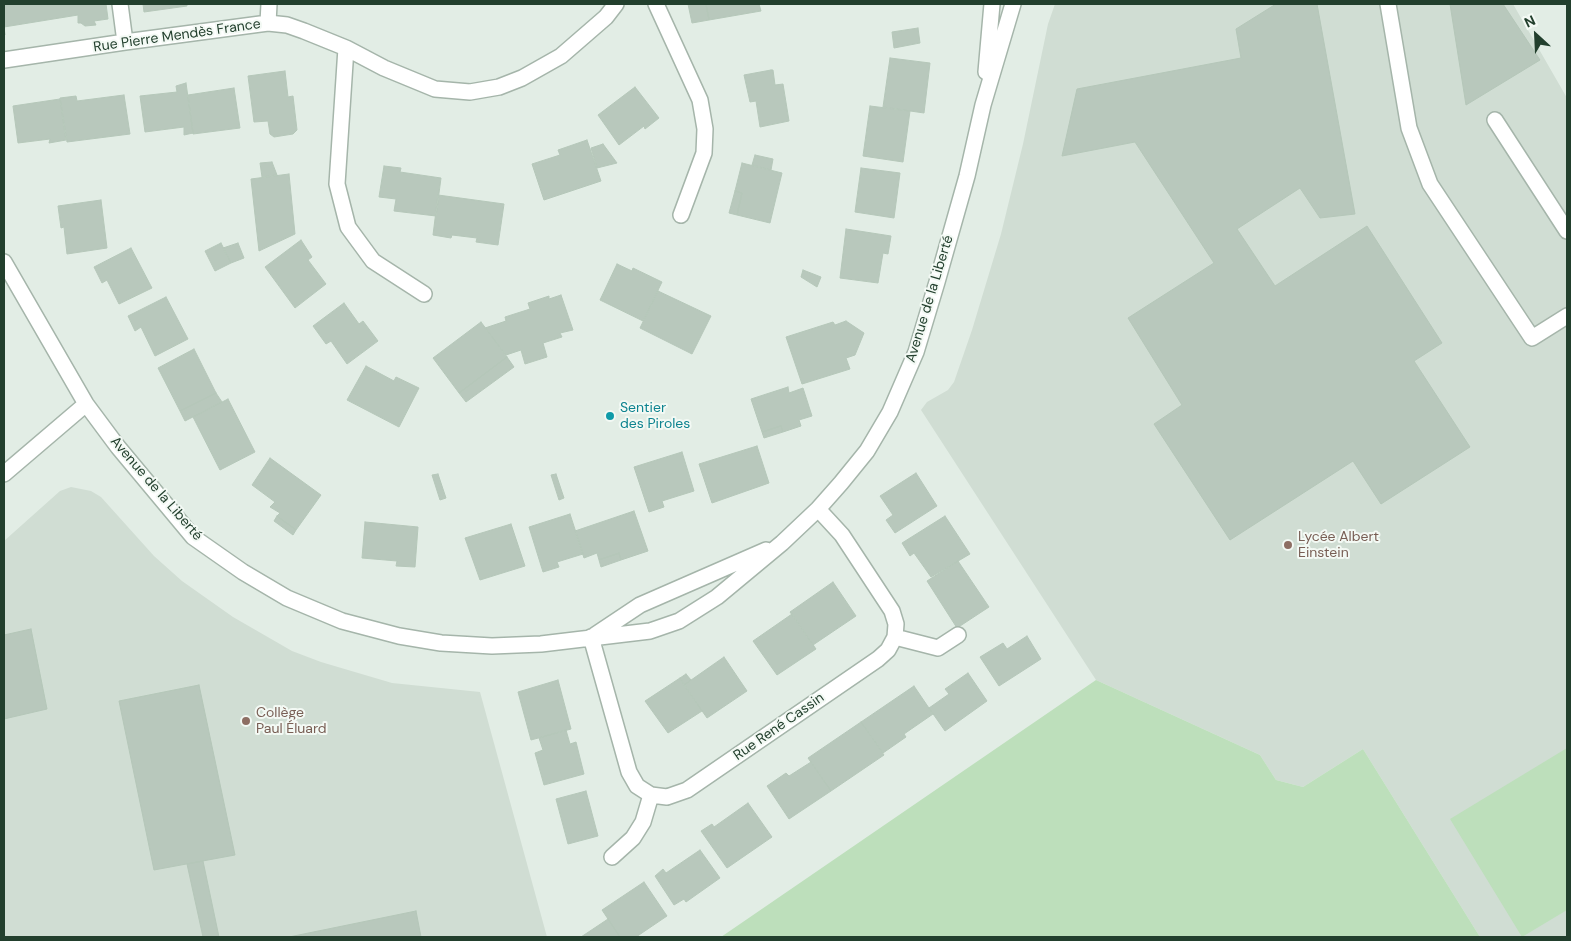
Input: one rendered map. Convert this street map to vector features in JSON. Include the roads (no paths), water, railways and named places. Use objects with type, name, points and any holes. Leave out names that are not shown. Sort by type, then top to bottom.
[{"type":"street","points":[[120,4],[125,42]]},
{"type":"street","points":[[268,24],[269,4]]},
{"type":"street","name":"Rue Pierre Mendès France","points":[[4,60],[268,24],[304,30],[346,48],[384,68],[435,89],[470,92],[499,87],[522,78],[561,56],[606,16],[616,4]]},
{"type":"street","points":[[656,4],[700,100],[705,129],[704,153],[681,215]]},
{"type":"street","name":"Avenue de la Liberté","points":[[983,105],[992,4]]},
{"type":"street","name":"Avenue de la Liberté","points":[[4,262],[86,404],[118,447],[193,537],[242,572],[287,598],[342,621],[399,636],[441,643],[492,646],[542,644],[650,631],[679,621],[717,597],[782,544],[818,509],[867,451],[890,412],[916,352],[966,176],[983,105],[1013,4]]},
{"type":"street","points":[[1388,4],[1409,128],[1430,184],[1532,338],[1567,316]]},
{"type":"street","points":[[346,48],[337,184],[348,227],[373,261],[424,294]]},
{"type":"street","points":[[1495,120],[1567,231]]},
{"type":"street","points":[[4,474],[86,404]]},
{"type":"street","points":[[818,509],[842,535],[892,611],[896,624],[895,637],[938,648],[958,635]]},
{"type":"street","name":"Avenue de la Liberté","points":[[592,637],[640,605],[782,544]]},
{"type":"street","points":[[592,637],[629,772],[637,786],[651,795],[643,822],[633,838],[612,857]]},
{"type":"street","name":"Rue René Cassin","points":[[651,795],[667,796],[687,790],[878,659],[888,650],[895,637]]},
{"type":"place","name":"Sentier des Piroles","points":[[610,416]]},
{"type":"place","name":"Lycée Albert Einstein","points":[[1288,545]]},
{"type":"place","name":"Collège Paul Éluard","points":[[246,721]]}]
